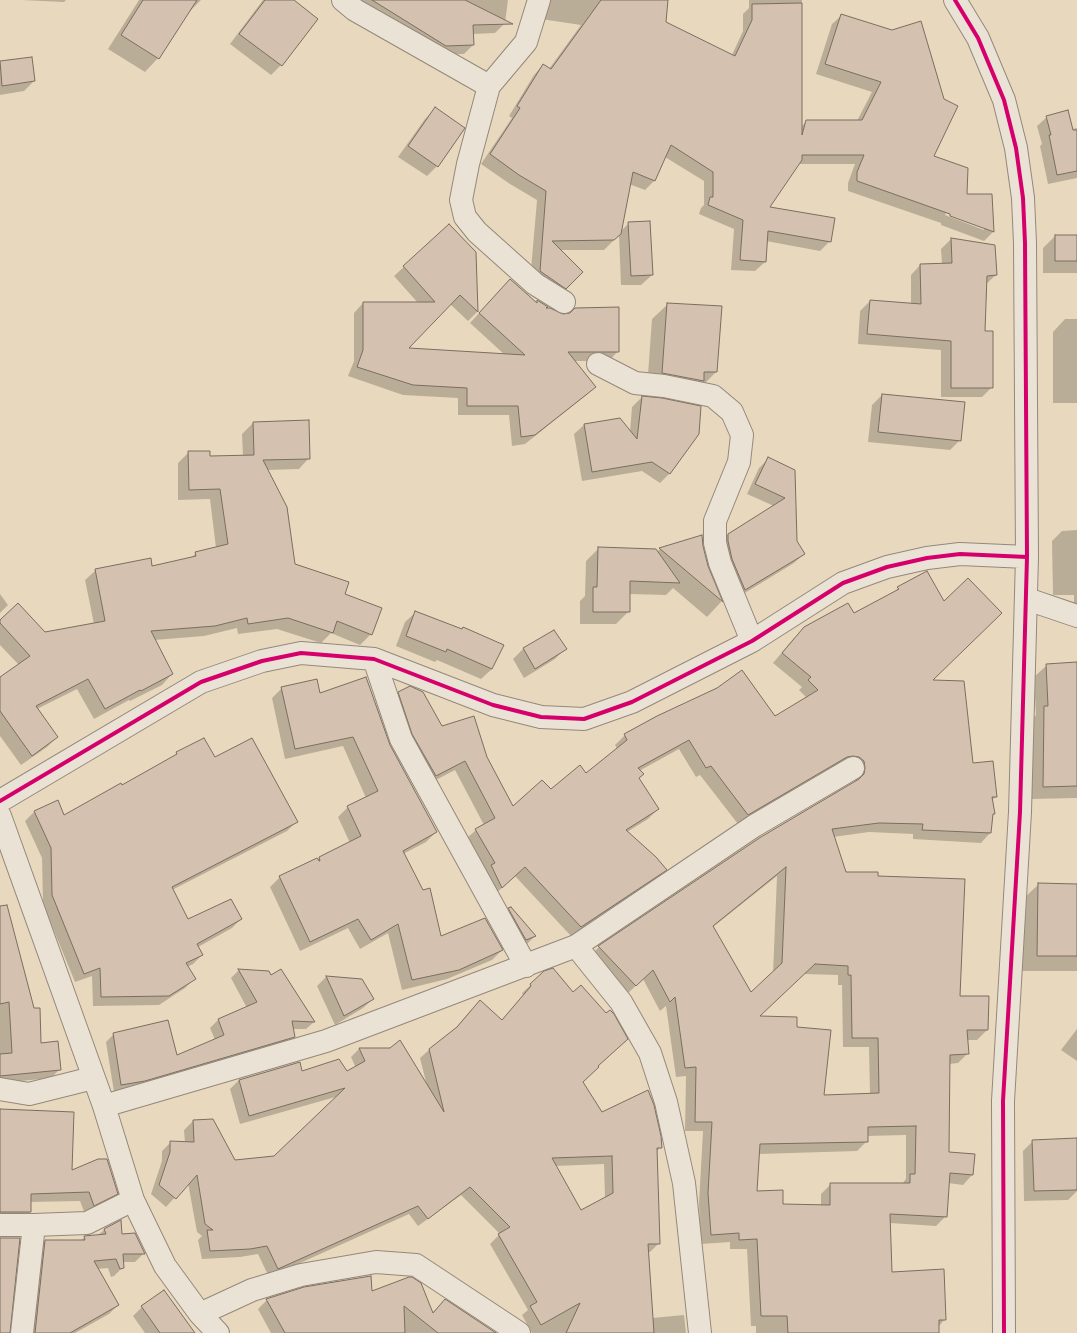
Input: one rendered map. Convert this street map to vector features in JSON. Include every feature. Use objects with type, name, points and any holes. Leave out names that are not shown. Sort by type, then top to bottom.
[{"type":"street","points":[[343,0],[356,10],[489,86]]},
{"type":"street","points":[[539,0],[526,42],[489,86],[468,164],[461,200],[465,217],[477,232],[535,284],[564,302]]},
{"type":"street","points":[[955,0],[978,38],[1004,100],[1016,148],[1022,198],[1025,243],[1028,557],[1020,812],[1003,1101],[1004,1333]]},
{"type":"street","points":[[598,364],[635,383],[664,386],[713,396],[732,412],[742,435],[739,462],[715,521],[715,543],[720,563],[752,641]]},
{"type":"street","points":[[0,801],[201,682],[262,661],[301,653],[374,659],[493,705],[541,717],[584,719],[632,702],[752,641],[843,583],[887,567],[927,558],[960,554],[1028,557]]},
{"type":"street","points":[[1027,599],[1077,616]]},
{"type":"street","points":[[374,659],[401,740],[526,966]]},
{"type":"street","points":[[104,1106],[326,1042],[576,946],[754,826],[853,768]]},
{"type":"street","points":[[0,816],[104,1106],[133,1200],[165,1266],[200,1314],[218,1333]]},
{"type":"street","points":[[576,946],[621,1002],[650,1053],[666,1102],[684,1183],[700,1333]]},
{"type":"street","points":[[0,1089],[29,1094],[93,1078]]},
{"type":"street","points":[[0,1225],[87,1224],[133,1200]]},
{"type":"street","points":[[22,1333],[34,1225]]},
{"type":"street","points":[[200,1314],[252,1290],[301,1275],[376,1262],[416,1264],[519,1333]]},
{"type":"building","points":[[143,0],[197,0],[159,59],[121,35]]},
{"type":"building","points":[[265,0],[294,0],[318,19],[282,66],[239,34]]},
{"type":"building","points":[[372,0],[465,0],[513,24],[473,25],[474,45],[446,46]]},
{"type":"building","points":[[601,0],[668,0],[666,22],[735,56],[752,20],[752,4],[802,3],[802,135],[806,120],[862,120],[881,82],[825,64],[841,14],[892,30],[921,21],[944,99],[958,106],[934,156],[968,168],[967,194],[992,194],[994,232],[950,216],[950,214],[857,181],[857,172],[864,155],[802,155],[802,160],[770,207],[835,218],[831,242],[768,231],[766,262],[740,260],[743,220],[708,205],[710,197],[713,197],[713,172],[671,145],[655,181],[633,172],[621,234],[614,240],[552,241],[583,272],[566,289],[540,271],[546,191],[519,175],[490,154],[520,108],[517,106],[543,64],[551,69]]},
{"type":"building","points":[[32,57],[35,81],[2,86],[0,61]]},
{"type":"building","points":[[435,107],[465,128],[438,167],[408,146]]},
{"type":"building","points":[[1068,110],[1073,130],[1077,130],[1077,171],[1057,175],[1049,135],[1051,135],[1046,116]]},
{"type":"building","points":[[650,221],[653,275],[631,276],[628,222]]},
{"type":"building","points":[[449,224],[476,252],[478,312],[460,295],[409,348],[525,355],[479,313],[510,279],[537,303],[537,300],[548,307],[546,308],[550,308],[563,314],[570,313],[575,308],[619,307],[619,352],[568,352],[596,387],[535,435],[521,437],[518,406],[467,406],[467,388],[413,385],[357,367],[363,350],[363,302],[435,302],[403,266]]},
{"type":"building","points":[[1055,235],[1077,235],[1077,261],[1055,261]]},
{"type":"building","points":[[951,238],[995,245],[997,275],[987,276],[985,331],[993,331],[993,388],[951,388],[951,341],[867,334],[870,300],[921,304],[920,264],[952,263]]},
{"type":"building","points":[[667,303],[722,306],[717,372],[704,372],[704,381],[662,373]]},
{"type":"building","points":[[882,394],[965,402],[961,441],[878,432]]},
{"type":"building","points":[[642,396],[662,398],[701,406],[699,434],[670,474],[652,462],[592,472],[584,424],[620,418],[637,439]]},
{"type":"building","points":[[309,420],[310,459],[263,460],[287,507],[295,564],[349,582],[345,594],[382,608],[372,635],[337,621],[333,633],[288,618],[248,624],[247,618],[215,626],[151,631],[173,674],[105,709],[88,679],[36,706],[58,737],[32,756],[0,711],[0,677],[30,656],[0,623],[0,620],[18,603],[45,632],[105,621],[95,569],[151,558],[152,566],[196,556],[195,552],[228,544],[220,489],[189,490],[188,451],[210,451],[210,456],[254,455],[253,422]]},
{"type":"building","points":[[768,457],[795,470],[797,541],[805,554],[745,590],[732,559],[728,534],[785,498],[755,484]]},
{"type":"building","points":[[702,535],[708,566],[723,602],[659,548]]},
{"type":"building","points":[[598,547],[656,549],[680,583],[630,581],[630,612],[593,612],[593,587],[597,587]]},
{"type":"building","points":[[927,571],[944,601],[968,578],[1002,613],[933,680],[964,681],[973,763],[993,761],[997,797],[992,797],[995,814],[993,814],[991,833],[922,830],[923,824],[879,823],[832,829],[846,872],[878,872],[878,876],[965,879],[960,996],[989,996],[988,1030],[967,1030],[969,1054],[950,1055],[949,1152],[975,1154],[973,1175],[950,1173],[947,1217],[890,1214],[892,1272],[944,1269],[946,1320],[939,1320],[939,1333],[788,1333],[787,1316],[761,1316],[757,1239],[739,1240],[739,1233],[711,1235],[708,1193],[712,1122],[695,1122],[696,1067],[685,1068],[675,997],[670,1002],[653,970],[636,986],[598,946],[761,837],[859,779],[864,774],[864,761],[859,757],[847,757],[748,815],[711,766],[706,768],[689,740],[638,768],[644,774],[639,778],[659,809],[626,830],[656,857],[667,870],[581,927],[525,867],[502,888],[491,865],[495,863],[475,829],[495,818],[465,761],[436,776],[412,734],[398,692],[410,686],[423,692],[442,726],[474,716],[487,757],[513,806],[542,780],[551,789],[580,765],[586,773],[627,740],[624,734],[657,716],[717,688],[742,670],[775,716],[818,690],[808,680],[811,677],[782,653],[804,627],[848,603],[854,613],[899,589],[897,587]],"holes":[[[786,867],[782,963],[751,992],[713,926]],[[815,964],[848,966],[848,975],[851,975],[852,1038],[878,1038],[879,1093],[824,1095],[831,1030],[797,1027],[797,1017],[760,1016]],[[916,1126],[915,1174],[910,1174],[910,1183],[830,1183],[830,1205],[783,1204],[783,1190],[757,1191],[760,1144],[868,1142],[868,1127]]]},
{"type":"building","points":[[415,611],[462,629],[463,627],[504,645],[492,669],[447,649],[446,652],[406,636]]},
{"type":"building","points":[[554,630],[567,649],[535,669],[523,648]]},
{"type":"building","points":[[1077,662],[1077,786],[1043,787],[1044,706],[1048,706],[1046,664]]},
{"type":"building","points":[[366,677],[390,745],[437,832],[403,851],[423,890],[430,888],[441,936],[485,918],[503,950],[459,970],[412,980],[398,924],[371,940],[358,919],[310,942],[279,876],[317,858],[320,861],[319,857],[361,836],[347,806],[378,791],[353,737],[295,749],[281,687],[317,679],[320,693]]},
{"type":"building","points":[[204,738],[215,757],[252,738],[298,822],[172,887],[188,919],[231,899],[242,919],[197,944],[203,955],[186,963],[196,979],[169,996],[101,997],[100,968],[84,974],[52,895],[51,848],[34,811],[58,800],[64,815],[121,783],[122,785],[177,754],[176,752]]},
{"type":"building","points":[[1038,883],[1077,884],[1077,956],[1037,956]]},
{"type":"building","points":[[7,905],[34,1008],[40,1008],[41,1043],[58,1041],[61,1070],[0,1076],[0,1054],[12,1053],[9,1002],[0,1004],[0,906]]},
{"type":"building","points":[[511,907],[536,936],[526,940],[508,908]]},
{"type":"building","points":[[553,968],[573,992],[581,985],[606,1013],[610,1010],[614,1014],[628,1039],[598,1066],[599,1067],[583,1082],[602,1112],[648,1090],[654,1105],[661,1136],[662,1148],[657,1148],[660,1244],[648,1244],[654,1333],[566,1333],[580,1303],[541,1325],[530,1306],[537,1302],[498,1234],[510,1227],[470,1187],[428,1219],[418,1206],[278,1269],[267,1246],[250,1249],[210,1251],[207,1230],[213,1230],[205,1224],[197,1175],[176,1199],[159,1185],[170,1152],[170,1141],[194,1142],[193,1120],[213,1119],[235,1160],[274,1156],[345,1088],[249,1116],[239,1080],[300,1062],[302,1071],[339,1059],[347,1071],[365,1061],[359,1048],[390,1048],[400,1040],[444,1112],[429,1049],[457,1027],[480,1000],[502,1020],[531,986],[530,984],[544,971]],"holes":[[[612,1156],[613,1193],[581,1210],[552,1158]]]},
{"type":"building","points":[[238,969],[269,971],[271,975],[281,969],[315,1022],[292,1021],[295,1037],[145,1081],[121,1085],[113,1033],[168,1020],[177,1055],[224,1035],[218,1019],[257,1002]]},
{"type":"building","points":[[326,976],[362,979],[374,999],[344,1016]]},
{"type":"building","points":[[0,1109],[74,1112],[72,1170],[98,1159],[107,1159],[118,1194],[94,1206],[89,1192],[31,1194],[31,1212],[0,1212]]},
{"type":"building","points":[[1077,1138],[1077,1190],[1034,1191],[1032,1140]]},
{"type":"building","points":[[121,1220],[122,1234],[135,1233],[145,1254],[123,1254],[124,1268],[120,1269],[116,1259],[94,1261],[119,1305],[70,1333],[35,1333],[45,1240],[85,1240],[84,1236],[106,1234],[104,1229]]},
{"type":"building","points":[[0,1238],[20,1238],[10,1333],[0,1333]]},
{"type":"building","points":[[371,1276],[372,1291],[412,1277],[421,1283],[433,1313],[445,1299],[496,1333],[438,1333],[404,1306],[405,1333],[285,1333],[266,1299],[304,1287]]},
{"type":"building","points":[[164,1290],[195,1333],[160,1333],[141,1306]]},
{"type":"cycle path","points":[[955,0],[978,38],[1004,100],[1016,148],[1023,198],[1025,243],[1027,557],[1020,812],[1003,1101],[1004,1333]]},
{"type":"cycle path","points":[[0,801],[201,682],[262,661],[301,653],[374,659],[493,705],[541,717],[584,719],[632,702],[752,641],[843,583],[887,567],[927,558],[960,554],[1027,557]]}]
